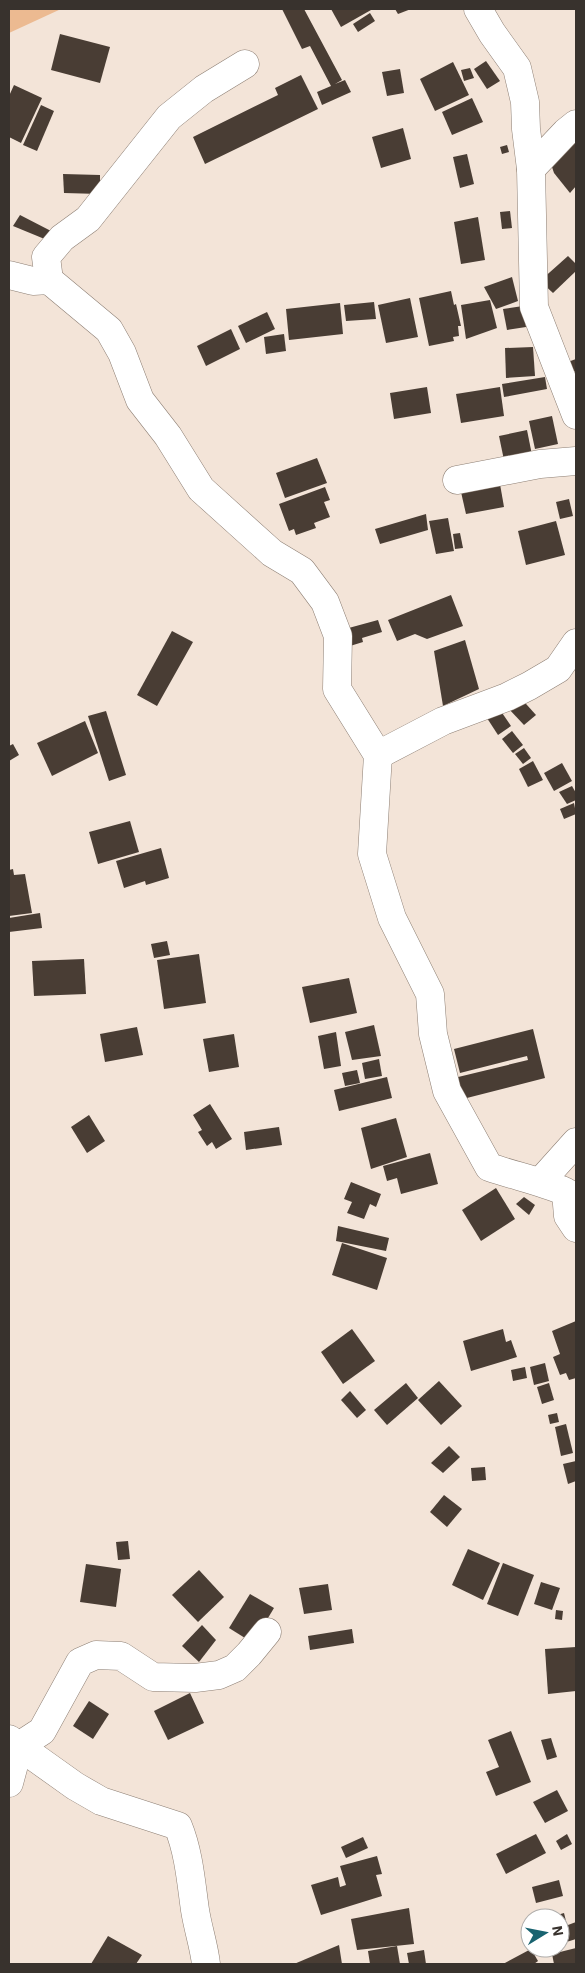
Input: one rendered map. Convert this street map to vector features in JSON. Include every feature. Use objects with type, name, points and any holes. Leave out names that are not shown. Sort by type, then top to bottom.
[{"type":"street","points":[[478,9],[492,33],[517,68],[525,102],[531,169],[534,307],[576,416]]},
{"type":"street","points":[[245,64],[204,89],[169,117],[88,219],[62,238],[46,257],[50,280],[109,330],[122,353],[140,400],[168,436],[201,489],[272,553],[302,571],[325,602],[338,636],[337,689],[378,755],[372,854],[392,918],[430,994],[433,1034],[447,1091],[489,1167],[516,1176],[541,1181],[566,1192],[568,1216],[576,1228]]},
{"type":"street","points":[[531,169],[576,124]]},
{"type":"street","points":[[9,275],[33,281],[50,280]]},
{"type":"street","points":[[456,480],[540,464],[576,461]]},
{"type":"street","points":[[378,755],[443,721],[507,697],[529,686],[558,669],[576,643]]},
{"type":"street","points":[[541,1181],[576,1142]]},
{"type":"street","points":[[14,1742],[42,1731],[80,1662],[96,1655],[121,1656],[153,1677],[195,1678],[219,1675],[234,1668],[249,1654],[267,1632]]},
{"type":"street","points":[[9,1782],[14,1742]]},
{"type":"street","points":[[14,1742],[75,1786],[101,1802],[178,1826],[185,1841],[195,1912],[206,1964]]},
{"type":"shaded area","points":[[9,9],[61,9],[9,33]]},
{"type":"building","points":[[282,9],[304,9],[342,80],[335,84],[345,80],[351,92],[322,105],[317,92],[331,86],[310,46],[302,49]]},
{"type":"building","points":[[331,9],[370,9],[371,10],[341,27]]},
{"type":"building","points":[[395,9],[411,9],[398,14]]},
{"type":"building","points":[[370,13],[375,21],[358,32],[353,24]]},
{"type":"building","points":[[60,34],[110,47],[100,83],[51,70]]},
{"type":"building","points":[[486,61],[500,81],[487,89],[474,69]]},
{"type":"building","points":[[453,62],[469,95],[435,111],[420,79]]},
{"type":"building","points":[[470,68],[474,78],[464,81],[461,70]]},
{"type":"building","points":[[400,69],[404,93],[387,96],[382,72]]},
{"type":"building","points":[[301,75],[318,109],[205,164],[193,137],[278,95],[275,88]]},
{"type":"building","points":[[14,85],[42,98],[21,143],[9,137],[9,96]]},
{"type":"building","points":[[472,98],[483,122],[452,135],[442,112]]},
{"type":"building","points":[[41,105],[54,111],[37,151],[23,145]]},
{"type":"building","points":[[403,128],[411,159],[381,168],[372,137]]},
{"type":"building","points":[[569,137],[576,144],[576,186],[570,193],[554,173],[548,155]]},
{"type":"building","points":[[507,145],[509,152],[502,154],[500,147]]},
{"type":"building","points":[[467,154],[474,184],[460,188],[453,157]]},
{"type":"building","points":[[63,174],[100,175],[100,194],[64,193]]},
{"type":"building","points":[[510,211],[512,228],[502,229],[500,212]]},
{"type":"building","points":[[20,215],[51,231],[47,240],[13,226]]},
{"type":"building","points":[[478,217],[485,260],[461,264],[454,222]]},
{"type":"building","points":[[568,256],[576,264],[576,271],[553,293],[540,281]]},
{"type":"building","points":[[512,277],[518,301],[496,309],[484,287]]},
{"type":"building","points":[[451,291],[461,326],[458,326],[459,336],[453,337],[454,341],[429,346],[419,298]]},
{"type":"building","points":[[410,298],[418,337],[386,343],[378,305]]},
{"type":"building","points":[[490,300],[497,328],[466,339],[461,305]]},
{"type":"building","points":[[374,302],[376,319],[346,321],[344,305]]},
{"type":"building","points":[[340,303],[343,334],[289,340],[286,309]]},
{"type":"building","points":[[523,306],[526,327],[507,330],[503,309]]},
{"type":"building","points":[[267,312],[275,329],[246,343],[238,326]]},
{"type":"building","points":[[231,329],[240,349],[206,366],[197,346]]},
{"type":"building","points":[[284,334],[286,351],[266,354],[264,337]]},
{"type":"building","points":[[533,347],[535,376],[506,378],[505,348]]},
{"type":"building","points":[[576,359],[576,371],[569,373],[565,363]]},
{"type":"building","points":[[545,377],[547,389],[504,397],[502,384]]},
{"type":"building","points":[[427,387],[431,413],[394,419],[390,393]]},
{"type":"building","points":[[500,387],[504,416],[461,423],[456,394]]},
{"type":"building","points":[[552,416],[558,444],[535,449],[529,421]]},
{"type":"building","points":[[527,430],[533,460],[505,465],[499,436]]},
{"type":"building","points":[[317,458],[327,483],[285,498],[276,473]]},
{"type":"building","points":[[500,484],[504,507],[466,514],[461,492]]},
{"type":"building","points":[[325,487],[330,500],[324,502],[330,517],[314,523],[316,528],[296,535],[294,529],[289,531],[279,504]]},
{"type":"building","points":[[569,499],[573,516],[560,519],[556,502]]},
{"type":"building","points":[[426,514],[428,530],[380,544],[375,529]]},
{"type":"building","points":[[448,518],[454,551],[436,554],[429,521]]},
{"type":"building","points":[[556,521],[565,555],[526,565],[518,531]]},
{"type":"building","points":[[460,533],[463,548],[455,549],[453,534]]},
{"type":"building","points":[[451,595],[463,626],[427,639],[415,634],[397,641],[388,620]]},
{"type":"building","points":[[378,620],[382,632],[362,638],[363,642],[350,646],[345,629]]},
{"type":"building","points":[[172,631],[193,642],[157,706],[137,695]]},
{"type":"building","points":[[465,640],[479,689],[443,706],[434,651]]},
{"type":"building","points":[[518,695],[536,715],[524,725],[506,706]]},
{"type":"building","points":[[498,707],[511,726],[498,735],[485,715]]},
{"type":"building","points":[[106,711],[126,775],[109,781],[88,716]]},
{"type":"building","points":[[85,721],[98,753],[52,776],[37,743]]},
{"type":"building","points":[[512,731],[523,745],[513,753],[502,739]]},
{"type":"building","points":[[13,744],[19,755],[9,761],[9,746]]},
{"type":"building","points":[[524,748],[531,758],[523,764],[515,754]]},
{"type":"building","points":[[533,761],[543,780],[528,787],[519,769]]},
{"type":"building","points":[[562,763],[572,781],[554,791],[544,773]]},
{"type":"building","points":[[572,786],[576,793],[576,800],[567,804],[559,792]]},
{"type":"building","points":[[574,803],[576,814],[564,819],[560,809]]},
{"type":"building","points":[[130,821],[139,852],[98,864],[89,832]]},
{"type":"building","points":[[161,848],[169,878],[146,885],[145,881],[124,888],[116,861]]},
{"type":"building","points":[[13,869],[14,875],[25,874],[32,913],[9,916],[9,870]]},
{"type":"building","points":[[40,913],[42,928],[9,932],[9,918]]},
{"type":"building","points":[[167,941],[170,955],[154,958],[151,944]]},
{"type":"building","points":[[199,954],[206,1003],[164,1009],[157,960]]},
{"type":"building","points":[[84,959],[86,994],[34,996],[32,961]]},
{"type":"building","points":[[349,978],[357,1013],[310,1023],[302,987]]},
{"type":"building","points":[[374,1025],[381,1056],[352,1060],[345,1032]]},
{"type":"building","points":[[137,1027],[143,1055],[105,1062],[100,1034]]},
{"type":"building","points":[[533,1029],[545,1078],[459,1100],[454,1078],[528,1060],[527,1056],[460,1073],[454,1049]]},
{"type":"building","points":[[336,1032],[341,1066],[324,1069],[318,1036]]},
{"type":"building","points":[[234,1034],[239,1067],[209,1072],[203,1039]]},
{"type":"building","points":[[379,1059],[382,1076],[365,1079],[362,1063]]},
{"type":"building","points":[[357,1070],[360,1083],[345,1086],[342,1073]]},
{"type":"building","points":[[387,1077],[392,1098],[339,1111],[334,1090]]},
{"type":"building","points":[[210,1104],[232,1139],[216,1149],[212,1142],[207,1146],[198,1132],[202,1130],[193,1115]]},
{"type":"building","points":[[89,1115],[105,1141],[87,1153],[71,1127]]},
{"type":"building","points":[[396,1118],[407,1157],[371,1169],[361,1128]]},
{"type":"building","points":[[279,1127],[282,1145],[246,1150],[244,1132]]},
{"type":"building","points":[[430,1153],[438,1184],[401,1194],[397,1178],[387,1181],[383,1166]]},
{"type":"building","points":[[351,1182],[381,1194],[376,1207],[370,1204],[364,1219],[347,1213],[352,1202],[344,1199]]},
{"type":"building","points":[[496,1188],[515,1219],[481,1241],[462,1210]]},
{"type":"building","points":[[524,1197],[535,1205],[529,1215],[516,1204]]},
{"type":"building","points":[[338,1226],[389,1238],[386,1251],[336,1241]]},
{"type":"building","points":[[342,1243],[387,1258],[377,1290],[332,1275]]},
{"type":"building","points":[[576,1321],[576,1378],[569,1380],[566,1373],[560,1375],[553,1357],[560,1354],[552,1331]]},
{"type":"building","points":[[352,1329],[375,1361],[343,1384],[321,1352]]},
{"type":"building","points":[[503,1329],[506,1342],[511,1340],[517,1357],[471,1371],[463,1341]]},
{"type":"building","points":[[545,1363],[549,1381],[534,1385],[530,1367]]},
{"type":"building","points":[[525,1367],[527,1378],[513,1381],[511,1370]]},
{"type":"building","points":[[439,1381],[462,1406],[441,1425],[418,1400]]},
{"type":"building","points":[[406,1383],[418,1398],[387,1425],[374,1410]]},
{"type":"building","points":[[549,1383],[554,1400],[542,1404],[537,1387]]},
{"type":"building","points":[[350,1391],[366,1410],[357,1418],[341,1400]]},
{"type":"building","points":[[557,1413],[559,1422],[550,1424],[548,1415]]},
{"type":"building","points":[[566,1424],[573,1453],[561,1456],[555,1427]]},
{"type":"building","points":[[449,1446],[460,1457],[443,1473],[431,1463]]},
{"type":"building","points":[[576,1461],[576,1481],[568,1484],[563,1464]]},
{"type":"building","points":[[485,1467],[486,1480],[472,1481],[471,1468]]},
{"type":"building","points":[[444,1495],[462,1509],[447,1527],[430,1512]]},
{"type":"building","points":[[128,1541],[130,1559],[118,1560],[116,1542]]},
{"type":"building","points":[[468,1549],[500,1563],[483,1600],[452,1585]]},
{"type":"building","points":[[503,1563],[534,1575],[518,1616],[487,1604]]},
{"type":"building","points":[[86,1564],[121,1569],[116,1607],[80,1602]]},
{"type":"building","points":[[199,1570],[224,1597],[198,1622],[172,1595]]},
{"type":"building","points":[[541,1582],[560,1588],[552,1610],[534,1604]]},
{"type":"building","points":[[328,1584],[332,1610],[304,1614],[299,1588]]},
{"type":"building","points":[[250,1594],[274,1608],[253,1643],[229,1628]]},
{"type":"building","points":[[556,1610],[563,1611],[562,1620],[555,1619]]},
{"type":"building","points":[[202,1625],[216,1640],[199,1662],[182,1646]]},
{"type":"building","points":[[352,1629],[354,1643],[310,1650],[308,1636]]},
{"type":"building","points":[[576,1647],[576,1691],[548,1694],[545,1649]]},
{"type":"building","points":[[190,1693],[204,1723],[168,1740],[154,1711]]},
{"type":"building","points":[[89,1701],[109,1714],[93,1739],[73,1726]]},
{"type":"building","points":[[511,1731],[531,1782],[496,1796],[486,1772],[499,1767],[488,1740]]},
{"type":"building","points":[[551,1738],[557,1757],[547,1760],[541,1740]]},
{"type":"building","points":[[557,1790],[568,1811],[545,1823],[533,1802]]},
{"type":"building","points":[[536,1834],[546,1853],[506,1874],[496,1854]]},
{"type":"building","points":[[567,1834],[572,1844],[561,1850],[556,1841]]},
{"type":"building","points":[[363,1837],[368,1848],[346,1858],[341,1847]]},
{"type":"building","points":[[377,1856],[382,1874],[376,1875],[382,1896],[321,1915],[311,1885],[338,1877],[340,1887],[346,1885],[340,1866]]},
{"type":"building","points":[[559,1880],[563,1896],[536,1903],[532,1887]]},
{"type":"building","points":[[409,1908],[414,1944],[357,1950],[351,1919]]},
{"type":"building","points":[[576,1922],[576,1939],[570,1941],[570,1924]]},
{"type":"building","points":[[108,1936],[142,1955],[136,1964],[91,1964]]},
{"type":"building","points":[[339,1945],[342,1964],[294,1964]]},
{"type":"building","points":[[397,1946],[400,1964],[370,1964],[368,1951]]},
{"type":"building","points":[[576,1948],[576,1964],[554,1964],[553,1958],[570,1958],[570,1950]]},
{"type":"building","points":[[424,1950],[426,1964],[409,1964],[407,1953]]},
{"type":"building","points":[[520,1955],[520,1958],[536,1958],[538,1961],[534,1964],[503,1964]]}]
